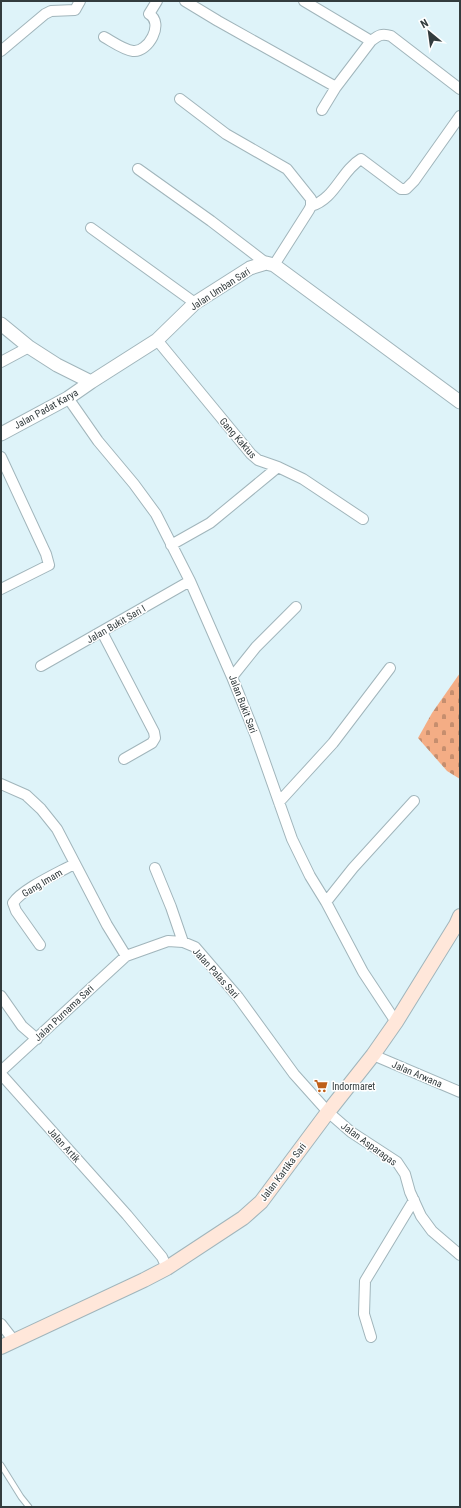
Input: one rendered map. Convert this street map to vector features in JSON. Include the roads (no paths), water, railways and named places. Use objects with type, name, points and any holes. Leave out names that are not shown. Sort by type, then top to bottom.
[{"type":"main road","name":"Jalan Kartika Sari","points":[[1,1347],[137,1284],[167,1268],[243,1218],[261,1202],[328,1112],[373,1055],[396,1022],[456,925],[460,916]]},
{"type":"street","points":[[1,51],[45,14],[51,11],[74,10],[80,1]]},
{"type":"street","points":[[104,38],[134,52],[144,47],[155,33],[155,21],[153,16],[149,14],[157,1]]},
{"type":"street","points":[[185,1],[336,87]]},
{"type":"street","points":[[304,1],[371,41]]},
{"type":"street","points":[[322,110],[336,87],[371,41],[379,35],[384,34],[391,36],[460,89]]},
{"type":"street","points":[[180,99],[226,134],[287,169],[311,199],[311,206],[270,264]]},
{"type":"street","points":[[311,206],[319,204],[328,197],[343,176],[360,159],[401,189],[406,188],[414,181],[460,116]]},
{"type":"street","points":[[138,169],[460,402]]},
{"type":"street","points":[[91,228],[195,303]]},
{"type":"street","name":"Jalan Umban Sari","points":[[91,382],[157,340],[195,303],[250,268],[270,264]]},
{"type":"street","points":[[1,324],[29,347],[57,365],[91,382]]},
{"type":"street","name":"Gang Kaktus","points":[[157,340],[251,454],[258,460],[278,467],[303,479],[363,519]]},
{"type":"street","points":[[1,362],[29,347]]},
{"type":"street","name":"Jalan Padat Karya","points":[[1,434],[68,398],[91,382]]},
{"type":"street","name":"Jalan Bukit Sari","points":[[68,398],[98,441],[134,484],[156,514],[190,581],[232,677],[255,734],[292,839],[310,876],[326,902],[363,972],[396,1022]]},
{"type":"street","points":[[1,457],[46,554],[49,565],[1,588]]},
{"type":"street","points":[[171,545],[210,523],[278,467]]},
{"type":"street","name":"Jalan Bukit Sari I","points":[[41,666],[190,581]]},
{"type":"street","points":[[232,677],[256,647],[296,606]]},
{"type":"street","points":[[102,632],[154,732],[152,743],[124,759]]},
{"type":"street","points":[[278,802],[334,743],[390,668]]},
{"type":"street","points":[[1,784],[26,795],[41,809],[56,829],[107,925],[126,956]]},
{"type":"street","points":[[326,902],[352,868],[414,801]]},
{"type":"street","name":"Gang Imam","points":[[40,945],[16,911],[13,903],[16,898],[24,892],[74,864]]},
{"type":"street","points":[[155,868],[183,942]]},
{"type":"street","name":"Jalan Palas Sari","points":[[126,956],[168,941],[183,942],[194,947],[238,997],[294,1074],[328,1112]]},
{"type":"street","name":"Jalan Purnama Sari","points":[[1,1073],[126,956]]},
{"type":"street","points":[[1,996],[22,1026],[37,1039]]},
{"type":"street","name":"Jalan Arwana","points":[[373,1055],[460,1092]]},
{"type":"street","name":"Jalan Artik","points":[[1,1073],[127,1215],[162,1257],[167,1268]]},
{"type":"street","name":"Jalan Asparagas","points":[[328,1112],[352,1132],[397,1162],[405,1174],[421,1216],[432,1231],[460,1255]]},
{"type":"street","points":[[371,1337],[364,1314],[366,1281],[414,1200]]},
{"type":"street","points":[[1,1324],[14,1342]]},
{"type":"lane","points":[[1,1465],[29,1507]]},
{"type":"place","name":"Indormaret","points":[[321,1086]]}]
